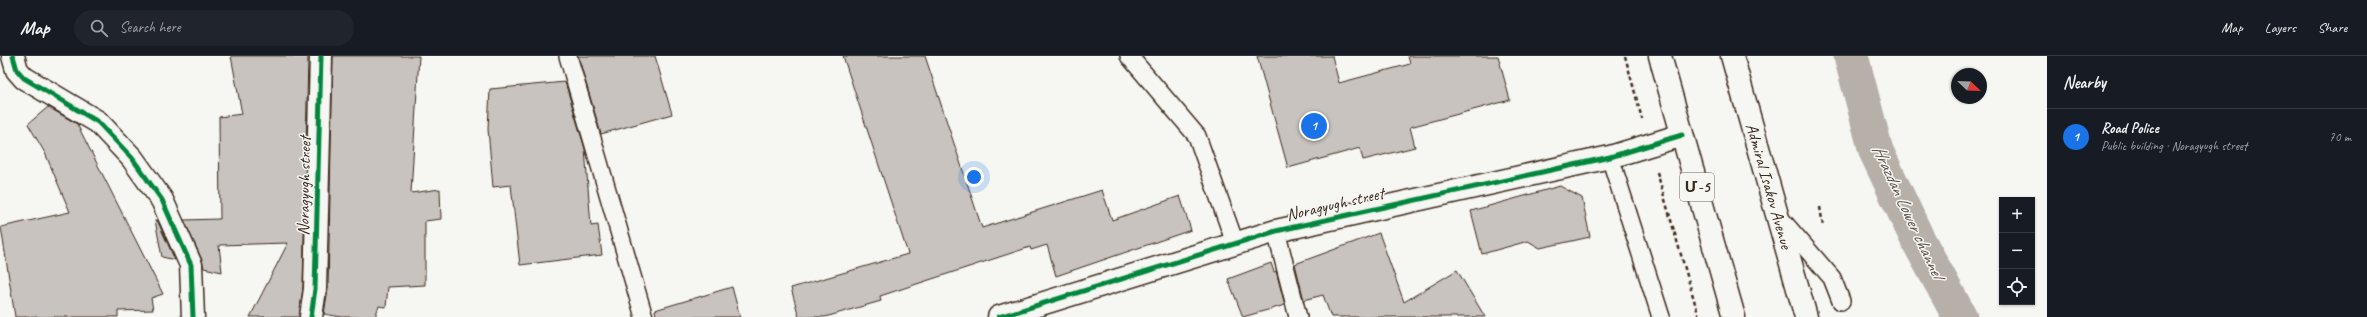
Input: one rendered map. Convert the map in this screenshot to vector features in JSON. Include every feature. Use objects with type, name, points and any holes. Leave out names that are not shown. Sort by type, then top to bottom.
[{"type":"main road","points":[[13,56],[17,70],[24,78],[98,122],[132,158],[162,200],[191,265],[193,317]]},
{"type":"main road","name":"Noragyugh street","points":[[311,317],[315,289],[321,56]]},
{"type":"main road","name":"Մ-5","points":[[1660,56],[1734,317]]},
{"type":"main road","name":"Admiral Isakov Avenue","points":[[1732,56],[1806,317]]},
{"type":"main road","name":"Noragyugh street","points":[[999,317],[1276,231],[1610,157],[1649,144],[1682,136]]},
{"type":"lane","points":[[568,56],[644,317]]},
{"type":"lane","points":[[1129,56],[1197,136],[1234,243]]},
{"type":"lane","points":[[1610,157],[1661,317]]},
{"type":"lane","points":[[1777,215],[1832,278],[1841,301]]},
{"type":"lane","points":[[1276,231],[1298,317]]},
{"type":"path","points":[[1624,56],[1699,317]]},
{"type":"building","points":[[231,56],[308,56],[303,288],[299,317],[250,317],[288,243],[219,245],[222,272],[204,268],[202,260],[184,220],[220,219],[219,117],[242,114]]},
{"type":"building","points":[[333,56],[419,56],[411,193],[440,189],[441,219],[425,221],[425,285],[388,287],[386,307],[379,306],[375,317],[342,317],[324,314],[328,289]]},
{"type":"building","points":[[578,56],[655,56],[672,114],[601,134]]},
{"type":"building","points":[[843,56],[925,56],[982,228],[1102,190],[1112,220],[1180,196],[1191,230],[1056,276],[1047,245],[1031,250],[1030,247],[880,296],[881,301],[825,317],[799,317],[791,288],[908,254]]},
{"type":"building","points":[[1257,56],[1332,56],[1339,83],[1410,64],[1408,56],[1498,56],[1510,100],[1410,127],[1415,147],[1363,160],[1360,148],[1288,168]]},
{"type":"building","points":[[565,82],[585,149],[591,226],[598,225],[602,255],[520,265],[511,185],[493,187],[488,129],[490,89]]},
{"type":"building","points":[[48,107],[77,124],[163,294],[151,298],[153,310],[118,311],[118,317],[15,317],[1,227],[70,212],[45,153],[28,124]]},
{"type":"building","points":[[1560,186],[1582,198],[1590,237],[1540,248],[1528,241],[1482,254],[1471,211]]},
{"type":"building","points":[[155,220],[157,220],[175,260],[162,257]]},
{"type":"building","points":[[1379,233],[1404,302],[1457,270],[1485,317],[1331,317],[1323,295],[1304,300],[1295,264]]},
{"type":"building","points":[[1271,263],[1274,272],[1276,271],[1285,305],[1243,317],[1228,279]]},
{"type":"building","points":[[732,287],[740,317],[656,317],[655,310]]},
{"type":"waterway","name":"Hrazdan Lower channel","points":[[1851,56],[1876,151],[1917,238],[1960,317]]},
{"type":"cycle path","points":[[13,56],[17,70],[24,78],[98,122],[132,158],[162,200],[191,265],[193,317]]},
{"type":"cycle path","points":[[311,317],[315,289],[321,56]]},
{"type":"cycle path","points":[[999,317],[1276,231],[1610,157],[1682,135]]},
{"type":"place","name":"Road Police","points":[[1314,126]]}]
